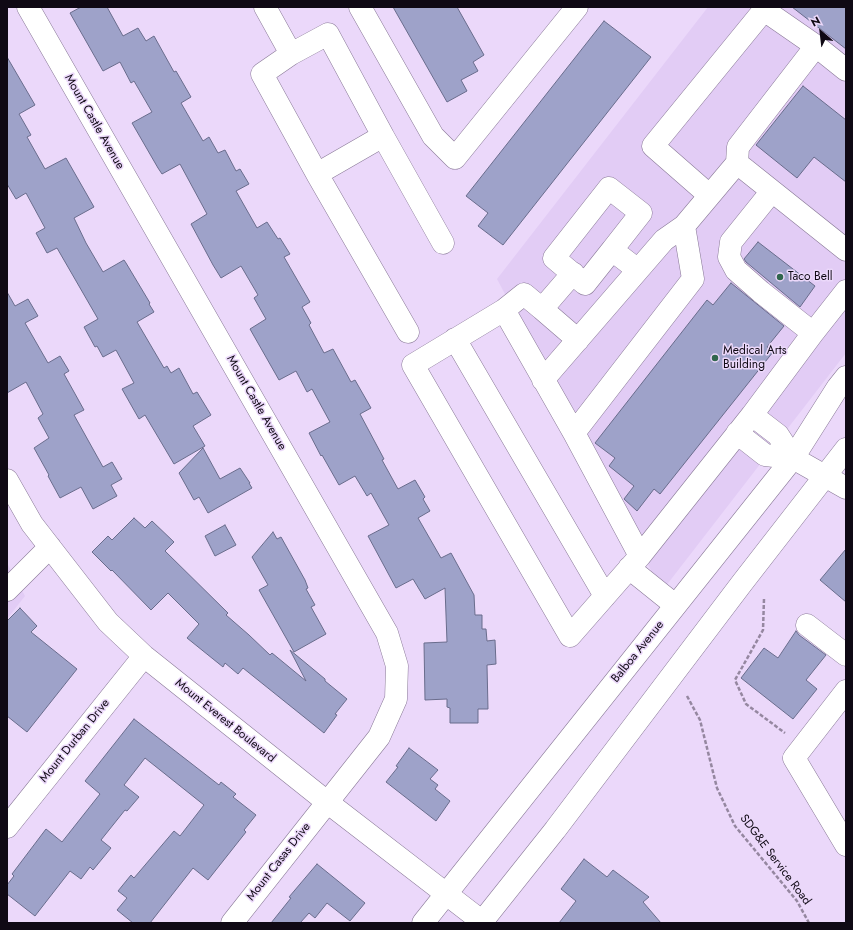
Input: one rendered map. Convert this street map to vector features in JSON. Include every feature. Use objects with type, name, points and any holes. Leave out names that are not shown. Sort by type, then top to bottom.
[{"type":"street","name":"Mount Castle Avenue","points":[[28,7],[387,633],[397,666],[396,699],[379,737],[327,802]]},
{"type":"street","points":[[265,7],[291,54]]},
{"type":"street","points":[[360,7],[433,136],[456,158],[577,7]]},
{"type":"street","points":[[709,195],[653,146],[762,9],[816,46],[846,70]]},
{"type":"street","points":[[408,332],[317,174],[262,74],[291,54],[328,34],[443,243]]},
{"type":"street","points":[[543,380],[664,240],[684,226],[736,163],[738,147],[816,46]]},
{"type":"street","points":[[317,174],[384,136]]},
{"type":"street","points":[[736,163],[846,250]]},
{"type":"street","points":[[609,188],[641,213],[612,250],[585,284],[554,258],[609,188]]},
{"type":"street","points":[[772,191],[731,242],[729,257],[736,270],[813,333]]},
{"type":"street","points":[[574,433],[693,279],[684,226]]},
{"type":"street","points":[[612,250],[638,270]]},
{"type":"street","points":[[542,309],[572,273]]},
{"type":"street","points":[[578,340],[524,294],[504,310],[413,364],[570,636],[634,562],[752,415],[846,291]]},
{"type":"street","points":[[504,310],[574,433],[634,562],[675,605]]},
{"type":"street","points":[[455,339],[605,596]]},
{"type":"street","name":"Balboa Avenue","points":[[423,923],[793,458],[838,387],[846,377]]},
{"type":"street","points":[[752,415],[778,435],[793,458]]},
{"type":"street","points":[[737,433],[765,455],[793,458],[846,488]]},
{"type":"street","points":[[482,922],[555,830],[846,449]]},
{"type":"street","name":"Mount Everest Boulevard","points":[[7,480],[32,524],[108,622],[144,656],[327,802],[482,922]]},
{"type":"street","points":[[7,590],[50,547]]},
{"type":"street","points":[[807,625],[846,655]]},
{"type":"street","name":"Mount Durban Drive","points":[[7,827],[144,656]]},
{"type":"street","points":[[846,691],[794,758],[846,845]]},
{"type":"street","name":"Mount Casas Drive","points":[[232,923],[327,802]]},
{"type":"path","points":[[764,599],[763,630],[735,680],[746,704],[803,747]]},
{"type":"path","name":"SDG&E Service Road","points":[[687,696],[700,720],[717,788],[735,826],[797,901],[809,923]]},
{"type":"shaded area","points":[[708,7],[846,7],[846,353],[662,591],[497,279]]},
{"type":"shaded area","points":[[7,563],[25,596],[7,619]]},
{"type":"building","points":[[81,7],[107,7],[123,36],[138,28],[146,41],[154,36],[174,72],[176,71],[191,97],[181,103],[203,141],[209,137],[218,153],[225,150],[236,171],[240,169],[249,184],[236,191],[257,228],[267,222],[278,239],[280,238],[290,254],[284,257],[310,302],[302,307],[311,323],[309,325],[324,353],[333,349],[351,382],[355,380],[371,408],[360,414],[398,489],[415,480],[425,497],[423,499],[430,511],[418,518],[441,558],[451,553],[474,595],[475,615],[482,615],[482,629],[486,629],[487,641],[495,640],[496,664],[487,665],[488,709],[478,709],[478,723],[450,723],[450,708],[447,707],[447,699],[425,700],[424,643],[447,642],[445,588],[425,599],[413,579],[396,588],[368,536],[389,525],[371,493],[367,496],[355,476],[339,485],[322,455],[321,456],[309,433],[330,422],[312,389],[307,392],[296,371],[279,380],[250,329],[266,319],[254,298],[258,295],[241,266],[221,278],[213,265],[191,224],[207,214],[180,164],[162,174],[158,168],[132,123],[152,112],[134,81],[131,83],[120,62],[103,71],[70,13]]},
{"type":"building","points":[[393,7],[457,7],[484,55],[473,62],[478,71],[461,80],[467,91],[447,102]]},
{"type":"building","points":[[792,7],[846,7],[846,49]]},
{"type":"building","points":[[604,21],[651,57],[503,245],[478,226],[488,213],[466,196]]},
{"type":"building","points":[[7,57],[35,105],[19,114],[31,135],[27,137],[45,169],[66,158],[94,207],[74,218],[86,243],[103,272],[124,260],[154,312],[137,322],[164,368],[167,366],[171,373],[179,368],[193,394],[197,392],[211,415],[193,426],[205,446],[174,464],[145,415],[139,419],[122,389],[134,383],[116,350],[103,357],[97,346],[95,347],[84,327],[98,319],[57,248],[47,253],[36,233],[45,228],[26,193],[16,199],[7,184]]},
{"type":"building","points":[[803,86],[846,120],[846,182],[814,157],[797,178],[756,145]]},
{"type":"building","name":"Taco Bell","points":[[758,242],[815,286],[800,307],[744,259]]},
{"type":"building","points":[[731,283],[784,326],[767,347],[773,352],[660,494],[654,489],[637,511],[624,499],[634,486],[609,466],[615,458],[595,443],[707,300],[713,305]]},
{"type":"building","points":[[7,292],[15,306],[28,299],[38,316],[25,323],[48,363],[60,356],[69,371],[64,374],[84,410],[74,415],[103,467],[112,462],[122,479],[111,485],[117,496],[93,509],[81,487],[60,498],[48,476],[49,475],[34,448],[49,438],[38,418],[43,414],[26,382],[7,393]]},
{"type":"building","points":[[203,448],[220,479],[240,468],[252,488],[208,513],[199,497],[194,500],[179,473]]},
{"type":"building","points":[[134,518],[145,528],[152,521],[174,542],[165,551],[228,613],[226,615],[270,655],[272,653],[306,681],[290,650],[347,699],[335,714],[337,715],[324,733],[243,668],[238,674],[225,663],[223,667],[187,638],[199,624],[168,593],[151,610],[92,552],[108,536],[112,540]]},
{"type":"building","points":[[225,525],[236,545],[215,556],[205,536]]},
{"type":"building","points":[[273,532],[277,539],[281,537],[305,580],[308,588],[306,589],[315,605],[311,607],[326,634],[294,652],[259,590],[268,585],[252,557]]},
{"type":"building","points":[[846,549],[846,602],[820,580]]},
{"type":"building","points":[[20,608],[37,626],[31,632],[77,669],[27,732],[7,716],[7,621]]},
{"type":"building","points":[[796,631],[799,635],[826,655],[806,680],[817,689],[793,719],[741,678],[764,648],[778,658]]},
{"type":"building","points":[[134,719],[219,785],[221,782],[236,794],[233,797],[256,815],[244,830],[246,832],[208,880],[193,868],[150,923],[133,923],[117,910],[127,898],[118,891],[131,875],[134,878],[174,831],[180,836],[204,805],[145,758],[124,785],[139,797],[127,811],[125,810],[101,840],[111,848],[93,870],[90,867],[81,879],[70,871],[35,916],[7,894],[7,885],[14,876],[12,874],[46,829],[62,842],[100,794],[85,781]]},
{"type":"building","points":[[409,748],[438,770],[430,779],[438,785],[435,789],[450,801],[436,821],[386,782],[398,767],[396,766]]},
{"type":"building","points":[[584,859],[607,877],[613,870],[649,897],[643,902],[661,923],[559,923],[576,901],[561,889]]},
{"type":"building","points":[[317,864],[365,903],[350,921],[327,903],[315,918],[309,913],[300,923],[271,923],[291,898],[289,897]]},
{"type":"place","name":"Taco Bell","points":[[780,277]]},
{"type":"place","name":"Medical Arts Building","points":[[715,358]]}]
